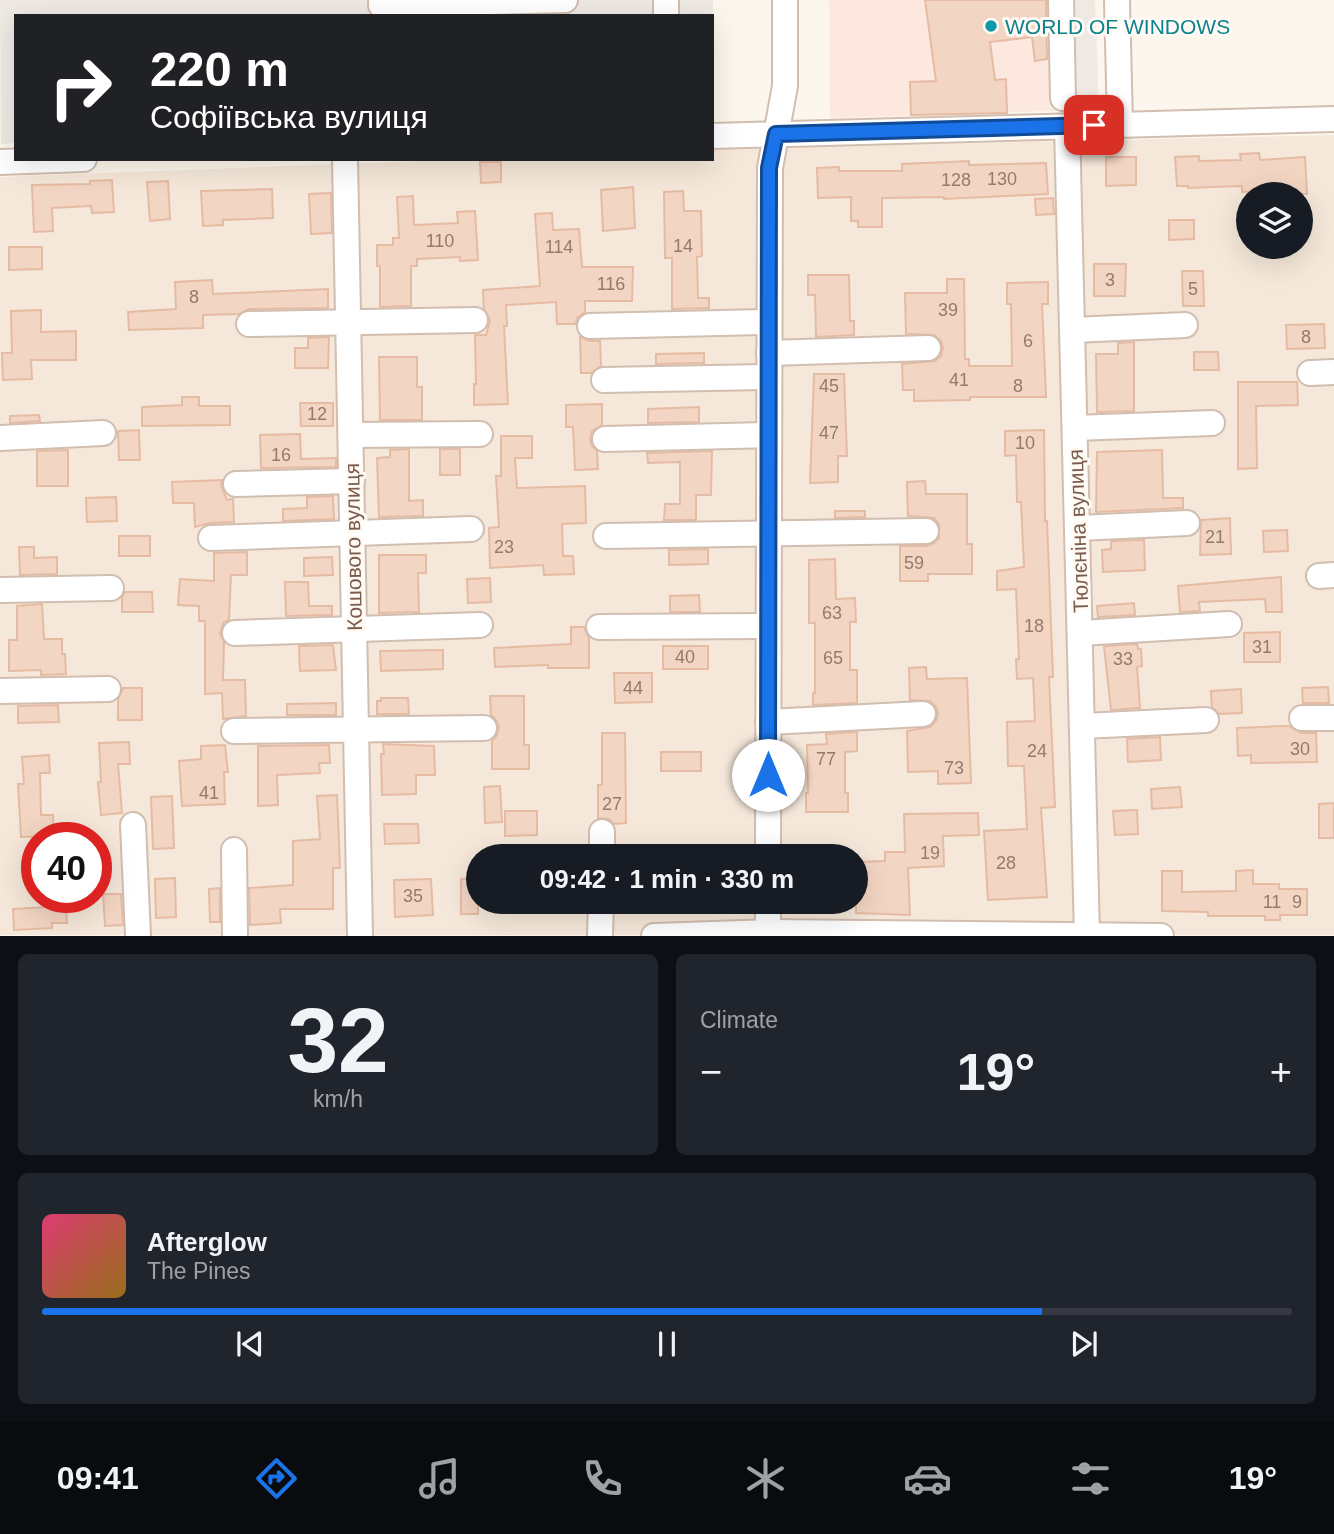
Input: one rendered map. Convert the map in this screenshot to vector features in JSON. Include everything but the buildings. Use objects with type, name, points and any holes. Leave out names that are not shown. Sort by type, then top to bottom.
[{"type":"street","points":[[381,0],[381,5],[565,0]]},
{"type":"street","points":[[768,844],[769,168],[785,86],[785,0]]},
{"type":"street","points":[[1061,0],[1063,98]]},
{"type":"street","points":[[1117,0],[1121,124]]},
{"type":"street","points":[[714,136],[1334,119]]},
{"type":"street","name":"Тюлєніна вулиця","points":[[1067,126],[1087,935]]},
{"type":"street","points":[[0,162],[28,161]]},
{"type":"street","name":"Кошового вулиця","points":[[345,161],[360,936]]},
{"type":"street","points":[[250,324],[475,320]]},
{"type":"street","points":[[590,326],[769,322]]},
{"type":"street","points":[[1073,330],[1185,326]]},
{"type":"street","points":[[604,380],[928,348]]},
{"type":"street","points":[[1076,428],[1212,423]]},
{"type":"street","points":[[0,438],[103,433]]},
{"type":"street","points":[[351,435],[480,434]]},
{"type":"street","points":[[605,439],[769,435]]},
{"type":"street","points":[[236,484],[352,481]]},
{"type":"street","points":[[1078,528],[1188,523]]},
{"type":"street","points":[[211,538],[471,529]]},
{"type":"street","points":[[606,536],[926,531]]},
{"type":"street","points":[[0,590],[111,588]]},
{"type":"street","points":[[1081,633],[1228,624]]},
{"type":"street","points":[[235,633],[480,625]]},
{"type":"street","points":[[599,627],[768,626]]},
{"type":"street","points":[[0,691],[108,690]]},
{"type":"street","points":[[768,722],[923,714]]},
{"type":"street","points":[[1302,718],[1334,718]]},
{"type":"street","points":[[1083,726],[1206,720]]},
{"type":"street","points":[[234,731],[484,728]]},
{"type":"street","points":[[133,825],[138,936]]},
{"type":"street","points":[[234,850],[236,936]]},
{"type":"street","points":[[600,936],[601,914]]},
{"type":"street","points":[[768,914],[768,934]]},
{"type":"street","points":[[654,936],[1161,936]]},
{"type":"shaded area","points":[[0,0],[713,0],[713,14],[14,14],[14,143],[1,144]]},
{"type":"shaded area","points":[[829,0],[1042,0],[1051,111],[830,118]]},
{"type":"shaded area","points":[[1042,0],[1095,0],[1099,110],[1051,111]]},
{"type":"shaded area","points":[[1334,135],[1334,935],[0,935],[0,177],[422,161],[714,161],[714,150]]},
{"type":"place","name":"WORLD OF WINDOWS","points":[[991,26]]},
{"type":"route","points":[[768,775],[769,168],[776,134],[1094,125]]}]
